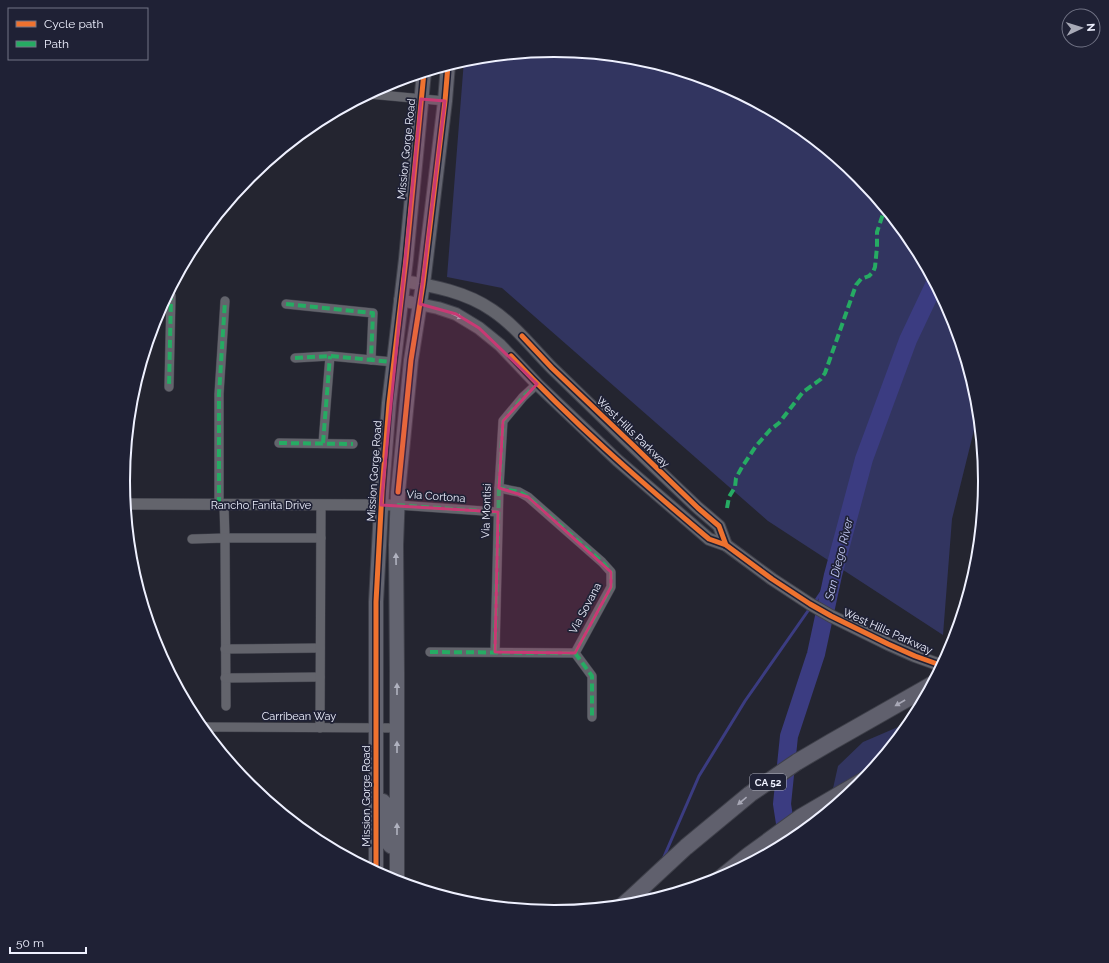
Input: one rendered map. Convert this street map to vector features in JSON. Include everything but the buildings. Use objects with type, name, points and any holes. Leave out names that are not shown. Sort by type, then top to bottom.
[{"type":"highway","name":"CA 52","points":[[629,899],[686,847],[750,794],[797,762],[925,689]]},
{"type":"highway","points":[[738,864],[801,817],[844,792]]},
{"type":"main road","points":[[397,876],[397,505],[416,322],[423,284],[448,70]]},
{"type":"main road","name":"Mission Gorge Road","points":[[376,866],[376,602],[381,505],[393,362],[403,281],[423,78]]},
{"type":"main road","name":"West Hills Parkway","points":[[403,281],[449,290],[468,297],[492,310],[515,329],[552,368],[698,508],[719,526],[726,545]]},
{"type":"main road","name":"West Hills Parkway","points":[[400,300],[456,314],[479,328],[500,345],[537,384],[617,460],[709,539],[726,545],[751,565],[810,604],[859,631],[937,664]]},
{"type":"main road","points":[[376,799],[383,802],[386,807],[388,845],[392,848],[397,848]]},
{"type":"street","points":[[379,95],[445,101]]},
{"type":"street","points":[[169,387],[171,300]]},
{"type":"street","points":[[225,301],[219,394],[222,505],[225,538],[226,706]]},
{"type":"street","points":[[286,304],[373,313],[371,360]]},
{"type":"street","points":[[295,358],[330,356],[393,362]]},
{"type":"street","points":[[323,443],[330,356]]},
{"type":"street","name":"Via Montisi","points":[[495,652],[498,512],[503,421],[523,397],[537,384]]},
{"type":"street","points":[[279,443],[353,444]]},
{"type":"street","name":"Via Sovana","points":[[499,488],[519,492],[528,497],[602,562],[611,572],[611,587],[575,653]]},
{"type":"street","name":"Rancho Fanita Drive","points":[[131,504],[397,505]]},
{"type":"street","points":[[320,728],[321,505]]},
{"type":"street","name":"Via Cortona","points":[[397,505],[498,512]]},
{"type":"street","points":[[192,538],[321,538]]},
{"type":"street","points":[[226,649],[320,648]]},
{"type":"street","points":[[430,652],[575,653],[592,676],[592,717]]},
{"type":"street","points":[[226,678],[320,677]]},
{"type":"street","name":"Carribean Way","points":[[209,727],[397,728]]},
{"type":"highlighted area","points":[[421,99],[445,101],[420,304],[456,314],[479,328],[537,384],[503,421],[499,488],[528,497],[611,572],[611,587],[575,653],[495,652],[498,512],[381,505]]},
{"type":"shaded area","points":[[554,57],[610,61],[664,71],[717,89],[742,101],[767,114],[813,145],[855,181],[891,223],[907,246],[922,269],[947,319],[965,372],[975,426],[952,519],[943,635],[768,521],[502,288],[447,277],[463,67],[499,61]]},
{"type":"shaded area","points":[[900,727],[874,761],[855,782],[807,822],[830,802],[838,766],[863,742]]},
{"type":"waterway","name":"San Diego River","points":[[787,836],[782,804],[789,736],[816,654],[833,575],[864,459],[908,340],[932,289]]},
{"type":"waterway","points":[[814,603],[833,575]]},
{"type":"waterway","points":[[663,859],[699,776],[745,701],[810,608]]},
{"type":"waterway","points":[[647,896],[650,890]]},
{"type":"marked path","points":[[727,508],[729,497],[735,487],[736,478],[756,446],[770,430],[779,423],[803,392],[821,379],[825,373],[856,285],[861,279],[869,276],[875,267],[877,232],[883,213]]},
{"type":"marked path","points":[[169,387],[171,300]]},
{"type":"marked path","points":[[219,505],[219,394],[225,301]]},
{"type":"marked path","points":[[286,304],[373,313],[371,360]]},
{"type":"marked path","points":[[295,358],[330,356],[393,362]]},
{"type":"marked path","points":[[323,443],[330,356]]},
{"type":"marked path","points":[[495,652],[499,488],[503,421],[523,397],[537,384]]},
{"type":"marked path","points":[[279,443],[353,444]]},
{"type":"marked path","points":[[430,652],[575,653],[611,587],[611,572],[602,562],[528,497],[519,492],[499,488]]},
{"type":"marked path","points":[[397,505],[498,512]]},
{"type":"marked path","points":[[575,653],[592,676],[592,717]]},
{"type":"cycle path","points":[[398,492],[411,360],[423,284],[448,70]]},
{"type":"cycle path","points":[[376,866],[376,602],[382,491],[389,403],[406,259],[423,78]]},
{"type":"cycle path","points":[[522,336],[552,368],[698,508],[719,526],[726,545]]},
{"type":"cycle path","points":[[511,356],[582,428],[709,539],[726,545],[772,579],[831,616],[888,644],[937,664]]}]
